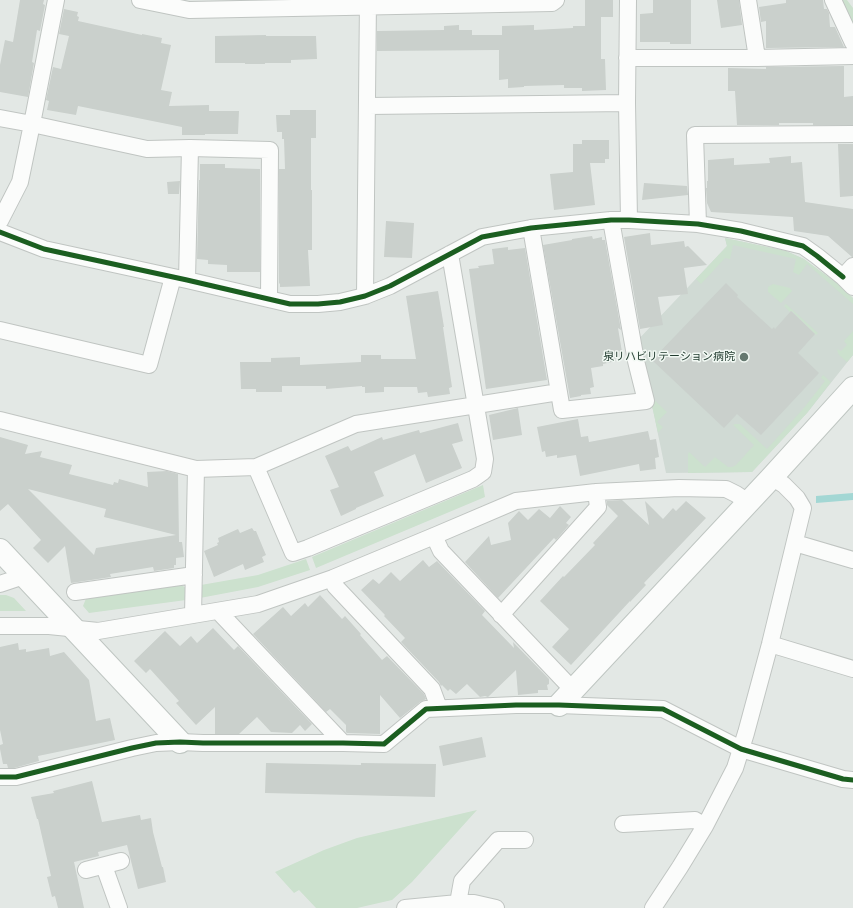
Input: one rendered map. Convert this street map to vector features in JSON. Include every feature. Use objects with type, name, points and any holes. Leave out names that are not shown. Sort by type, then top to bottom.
[{"type":"street","points":[[0,221],[20,182],[56,0]]},
{"type":"street","points":[[140,0],[189,10],[368,3],[552,4],[556,0]]},
{"type":"street","points":[[628,0],[627,103],[629,220]]},
{"type":"street","points":[[748,0],[757,58]]},
{"type":"street","points":[[833,0],[853,43]]},
{"type":"street","points":[[365,296],[368,3]]},
{"type":"street","points":[[627,58],[853,56]]},
{"type":"street","points":[[368,106],[627,103]]},
{"type":"street","points":[[0,118],[147,149],[190,148],[270,150],[269,299]]},
{"type":"street","points":[[698,224],[695,135],[853,134]]},
{"type":"street","points":[[0,330],[149,365],[180,278],[190,148]]},
{"type":"street","points":[[531,228],[562,410],[646,402],[636,361],[611,220]]},
{"type":"street","points":[[0,232],[44,249],[180,278],[290,304],[340,302],[365,296],[390,286],[482,237],[531,228],[611,220],[698,224],[741,231],[803,246],[850,276]]},
{"type":"street","points":[[256,467],[293,553],[473,479],[482,472],[485,459],[450,254]]},
{"type":"street","points":[[566,697],[772,477],[853,388]]},
{"type":"street","points":[[0,420],[196,469],[256,467],[356,424],[559,392]]},
{"type":"street","points":[[193,615],[196,469]]},
{"type":"street","points":[[653,908],[705,826],[735,768],[770,644],[803,508],[797,498],[784,485],[772,477]]},
{"type":"street","points":[[0,626],[50,626],[98,631],[258,604],[333,578],[516,501],[596,492],[679,488],[726,489],[748,502]]},
{"type":"street","points":[[501,615],[598,507],[596,492]]},
{"type":"street","points":[[434,536],[441,551],[501,615],[566,697]]},
{"type":"street","points":[[795,543],[853,560]]},
{"type":"street","points":[[0,550],[180,742]]},
{"type":"street","points":[[75,592],[194,575]]},
{"type":"street","points":[[0,584],[24,576]]},
{"type":"street","points":[[333,578],[335,586],[432,689],[439,708]]},
{"type":"street","points":[[218,611],[343,743]]},
{"type":"street","points":[[770,644],[853,669]]},
{"type":"street","points":[[0,777],[16,777],[156,743],[384,744],[426,709],[516,705],[566,697],[663,709],[741,748],[843,779],[853,780]]},
{"type":"street","points":[[623,824],[695,820],[705,826]]},
{"type":"street","points":[[458,903],[462,881],[498,840],[525,840]]},
{"type":"street","points":[[86,870],[122,861]]},
{"type":"street","points":[[104,866],[119,908]]},
{"type":"street","points":[[405,908],[458,903],[474,903],[496,908]]},
{"type":"shaded area","name":"泉リハビリテーション病院","points":[[725,238],[786,251],[804,259],[853,298],[853,355],[807,413],[752,472],[666,473],[653,410],[638,360],[635,343],[727,246]]},
{"type":"green space","points":[[837,0],[847,0],[853,8],[853,32]]},
{"type":"green space","points":[[725,238],[786,251],[804,259],[841,286],[853,298],[853,304],[807,264],[799,275],[793,272],[796,259],[733,245],[730,259],[725,258],[701,284],[696,279],[727,246]]},
{"type":"green space","points":[[773,284],[790,288],[792,291],[781,303],[768,292],[768,287]]},
{"type":"green space","points":[[786,304],[818,333],[816,335],[792,311],[790,312],[784,306]]},
{"type":"green space","points":[[853,331],[853,355],[847,362],[840,356],[837,349],[841,351],[847,345],[844,341]]},
{"type":"green space","points":[[637,342],[642,347],[639,350],[651,397],[667,412],[657,422],[663,427],[658,433],[653,410],[638,360]]},
{"type":"green space","points":[[823,375],[831,382],[807,413],[752,472],[688,473],[689,452],[705,467],[715,457],[728,467],[736,465],[754,445],[733,425],[735,424],[740,424],[767,449],[803,409],[825,381],[821,378]]},
{"type":"green space","points":[[483,485],[485,497],[316,568],[312,557]]},
{"type":"green space","points":[[306,559],[310,570],[258,587],[200,598],[201,585],[258,575]]},
{"type":"green space","points":[[180,584],[186,588],[186,600],[89,613],[83,606],[87,596]]},
{"type":"green space","points":[[0,595],[6,595],[14,598],[26,611],[0,611]]},
{"type":"green space","points":[[477,810],[412,882],[392,900],[357,908],[316,908],[299,890],[294,893],[275,872],[324,850],[357,838]]},
{"type":"water","points":[[853,493],[853,500],[816,503],[816,496]]},
{"type":"building","points":[[20,0],[44,0],[43,4],[45,5],[40,31],[37,30],[32,62],[34,63],[28,97],[0,92],[0,65],[5,40],[13,42]]},
{"type":"building","points":[[585,0],[613,0],[613,17],[601,17],[601,59],[605,59],[606,90],[582,91],[582,88],[564,88],[564,85],[508,88],[508,79],[499,80],[499,50],[377,51],[377,31],[444,30],[444,26],[459,25],[459,30],[472,30],[472,35],[502,35],[502,26],[534,25],[534,30],[585,26]]},
{"type":"building","points":[[653,0],[691,0],[691,44],[640,42],[640,14],[653,13]]},
{"type":"building","points":[[717,0],[739,0],[742,25],[721,28]]},
{"type":"building","points":[[786,0],[823,0],[824,9],[827,9],[829,13],[830,27],[835,27],[844,47],[766,48],[766,21],[761,22],[759,7],[786,3]]},
{"type":"building","points":[[64,9],[78,12],[78,21],[162,38],[161,43],[171,45],[161,90],[172,92],[169,106],[209,105],[209,111],[239,111],[238,134],[182,135],[182,127],[78,106],[76,115],[47,110],[49,101],[46,100],[53,67],[61,69],[69,36],[59,34]]},
{"type":"building","points":[[215,36],[316,36],[317,59],[291,60],[291,63],[215,63]]},
{"type":"building","points":[[844,66],[844,97],[853,96],[853,125],[779,123],[779,125],[737,125],[735,91],[728,91],[728,68],[766,69],[766,67]]},
{"type":"building","points":[[290,110],[316,110],[316,138],[311,138],[312,250],[308,250],[310,286],[280,287],[279,169],[285,169],[284,139],[282,139],[282,132],[277,132],[276,115],[290,115]]},
{"type":"building","points":[[582,140],[609,140],[609,159],[605,159],[605,163],[590,163],[595,205],[554,210],[550,174],[573,172],[573,144],[582,144]]},
{"type":"building","points":[[838,144],[853,144],[853,196],[840,197]]},
{"type":"building","points":[[791,156],[791,163],[802,162],[805,202],[853,209],[853,257],[828,236],[794,231],[793,217],[711,212],[707,203],[706,188],[708,181],[708,160],[734,158],[734,165],[770,163],[769,158]]},
{"type":"building","points":[[200,164],[225,164],[225,168],[260,169],[260,272],[227,272],[227,265],[208,264],[208,260],[197,259]]},
{"type":"building","points":[[180,181],[179,194],[168,194],[167,182]]},
{"type":"building","points":[[644,183],[687,186],[688,195],[642,200]]},
{"type":"building","points":[[386,221],[414,223],[412,258],[384,257]]},
{"type":"building","points":[[650,233],[651,245],[684,241],[685,247],[688,246],[707,265],[684,268],[688,294],[658,297],[663,325],[640,329],[624,237]]},
{"type":"building","points":[[592,236],[593,239],[602,237],[602,240],[605,240],[621,330],[618,328],[623,358],[603,364],[603,366],[591,368],[594,387],[590,388],[591,394],[570,398],[543,245]]},
{"type":"building","points":[[508,247],[508,250],[525,248],[547,380],[486,389],[469,269],[494,264],[492,249]]},
{"type":"building","points":[[726,283],[738,295],[737,297],[772,329],[774,327],[775,329],[791,311],[815,334],[798,353],[819,373],[761,435],[737,414],[724,428],[652,360]]},
{"type":"building","points":[[438,291],[452,387],[449,388],[450,394],[428,397],[427,392],[418,393],[417,387],[384,387],[384,392],[365,393],[365,387],[362,386],[326,389],[326,386],[282,386],[282,392],[256,392],[256,389],[241,389],[240,362],[271,362],[271,358],[300,357],[300,365],[361,362],[361,355],[381,355],[381,359],[416,359],[406,296]]},
{"type":"building","points":[[518,408],[522,435],[493,440],[489,415]]},
{"type":"building","points":[[578,419],[581,437],[588,436],[589,442],[648,431],[650,440],[656,439],[659,457],[655,458],[656,469],[640,471],[639,464],[580,476],[576,455],[557,458],[557,455],[546,457],[545,451],[542,452],[537,427]]},
{"type":"building","points":[[458,423],[463,441],[452,444],[462,468],[426,483],[415,454],[374,472],[384,496],[341,516],[330,490],[339,487],[325,456],[348,446],[351,451],[382,437],[383,440],[419,430],[420,433]]},
{"type":"building","points":[[0,437],[28,445],[25,454],[42,451],[40,457],[72,465],[69,474],[113,485],[114,482],[118,483],[119,479],[148,487],[147,472],[167,471],[178,474],[179,542],[182,542],[184,557],[176,558],[176,565],[174,565],[174,568],[154,571],[153,567],[110,574],[111,577],[71,583],[65,546],[48,563],[33,548],[41,540],[8,504],[0,511]],"holes":[[[28,489],[106,509],[104,517],[176,535],[96,548],[94,555]]]},
{"type":"building","points":[[622,500],[649,525],[645,501],[663,519],[673,508],[676,511],[686,501],[706,518],[644,583],[646,585],[571,665],[552,647],[569,629],[540,601],[595,545],[593,543],[618,516],[607,505],[607,501]]},
{"type":"building","points":[[560,506],[571,517],[566,523],[569,525],[556,540],[554,538],[498,598],[465,562],[489,536],[491,545],[511,540],[508,523],[519,511],[528,520],[539,509],[550,518]]},
{"type":"building","points":[[252,528],[256,531],[266,555],[262,557],[264,562],[245,570],[243,564],[214,577],[204,551],[218,545],[218,538],[238,529],[240,533]]},
{"type":"building","points":[[423,560],[429,567],[437,561],[485,611],[482,615],[514,648],[513,642],[549,679],[549,684],[547,685],[548,690],[538,690],[538,693],[518,695],[516,670],[488,697],[480,697],[467,684],[456,694],[450,689],[448,691],[442,685],[441,686],[439,682],[401,642],[405,638],[361,590],[373,579],[379,584],[391,572],[400,581]]},
{"type":"building","points":[[320,595],[342,619],[345,616],[382,660],[387,656],[424,694],[426,699],[400,718],[380,695],[380,734],[347,733],[346,725],[330,709],[326,712],[253,634],[283,607],[291,616],[305,603],[308,607]]},
{"type":"building","points":[[213,628],[234,650],[238,646],[312,724],[305,731],[300,725],[292,733],[271,732],[257,717],[239,734],[215,734],[215,707],[196,725],[176,703],[179,701],[150,669],[146,673],[134,661],[165,631],[180,646],[191,636],[197,643]]},
{"type":"building","points":[[18,643],[19,650],[26,649],[26,652],[49,648],[50,656],[64,652],[89,680],[96,721],[110,718],[115,740],[38,756],[39,761],[14,768],[8,768],[7,764],[3,764],[0,749],[0,745],[3,744],[0,730],[0,647]]},
{"type":"building","points":[[482,737],[486,757],[443,766],[439,746]]},
{"type":"building","points":[[266,763],[361,765],[361,763],[436,764],[435,797],[265,793]]},
{"type":"building","points":[[92,781],[102,822],[140,815],[141,820],[151,818],[153,832],[166,882],[138,889],[127,845],[98,852],[99,856],[74,862],[84,908],[58,908],[55,896],[52,897],[47,877],[51,876],[38,819],[31,797],[54,793],[53,791]]},
{"type":"cycle path","points":[[0,232],[44,249],[290,304],[340,302],[365,296],[390,286],[482,237],[531,228],[611,220],[698,224],[741,231],[803,246],[843,277]]},
{"type":"cycle path","points":[[0,777],[16,777],[156,743],[384,744],[426,709],[516,705],[559,705],[663,709],[741,749],[843,779],[853,780]]},
{"type":"place","name":"泉リハビリテーション病院","points":[[744,357]]}]
